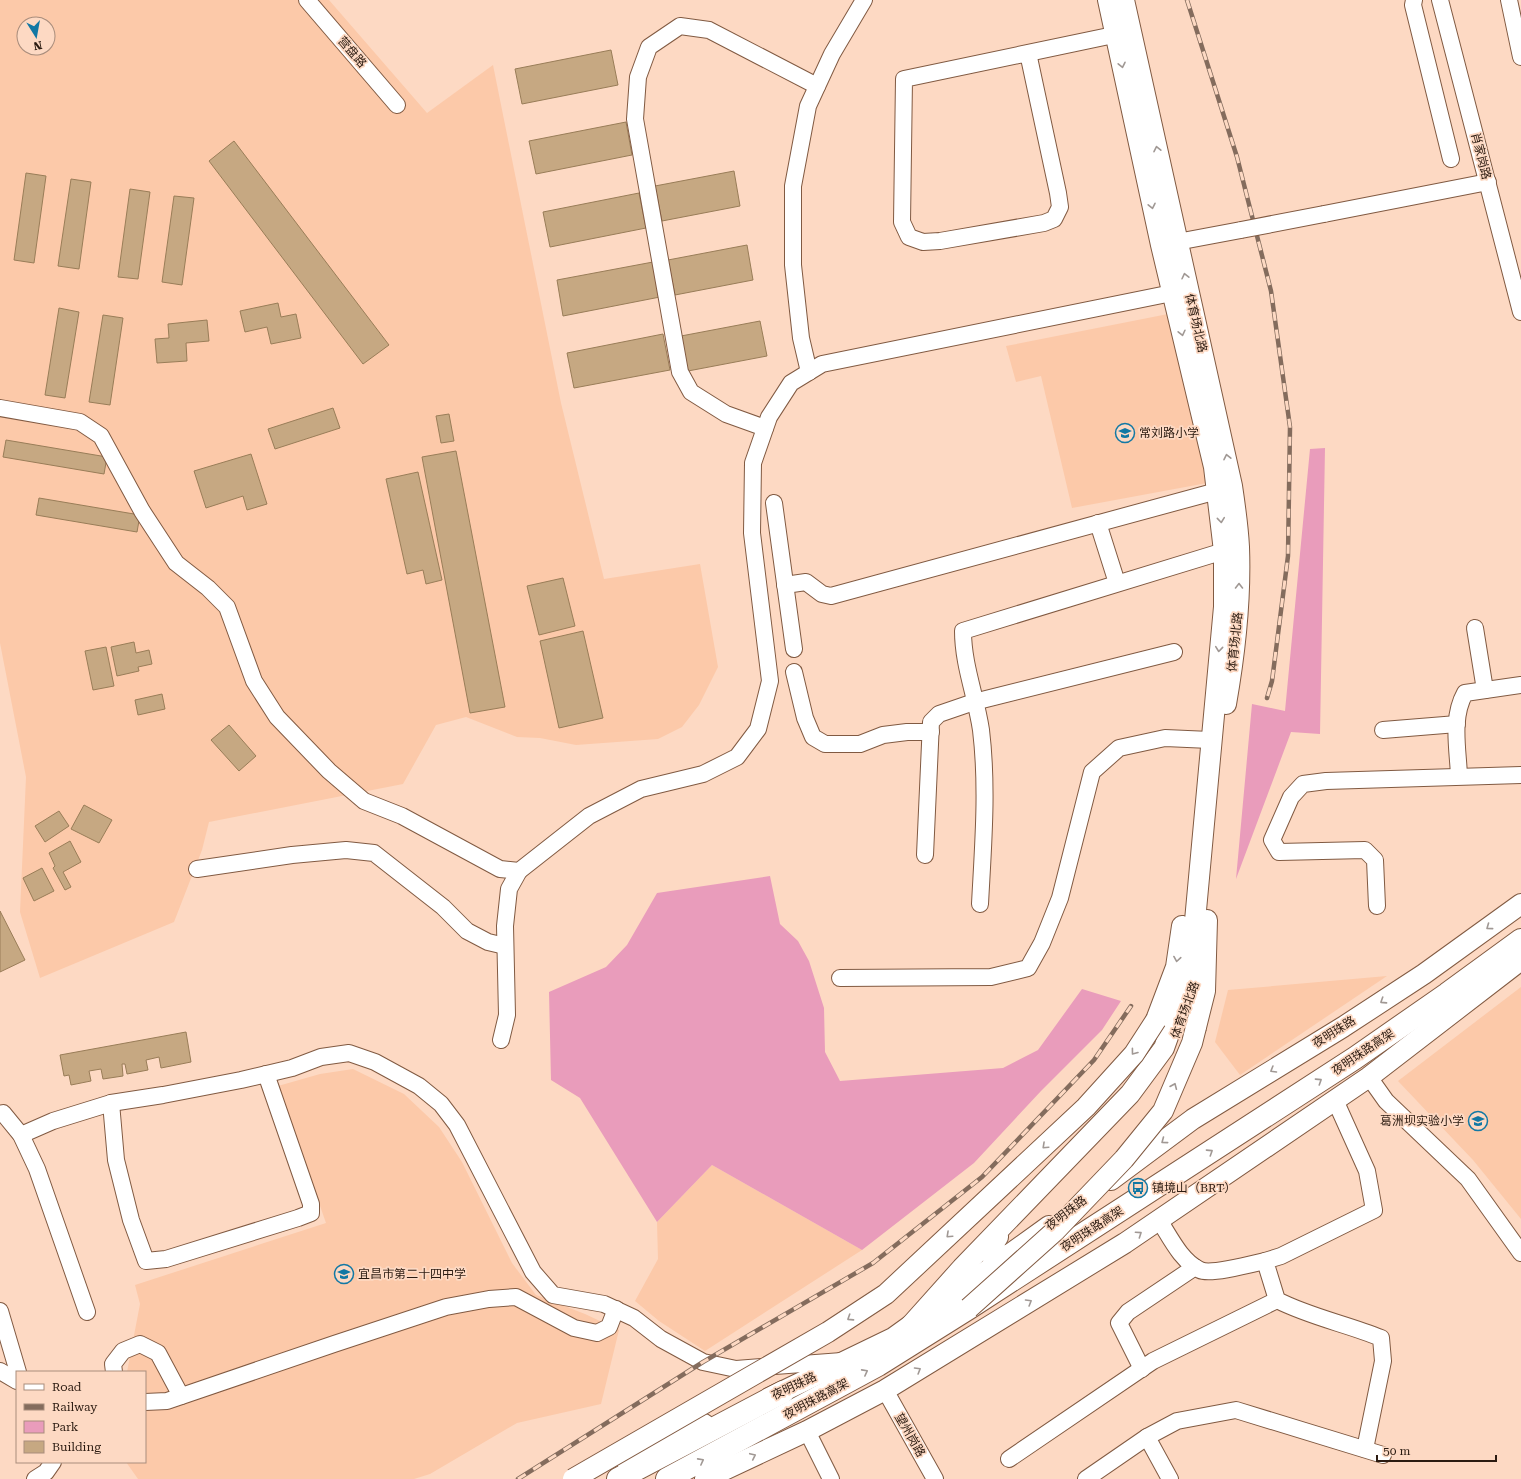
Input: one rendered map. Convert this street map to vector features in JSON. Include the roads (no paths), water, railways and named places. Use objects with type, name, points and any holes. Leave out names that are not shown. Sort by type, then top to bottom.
[{"type":"highway","name":"夜明珠路高架","points":[[667,1479],[878,1365],[969,1308],[1355,1058],[1521,940]]},
{"type":"highway","name":"夜明珠路高架","points":[[618,1479],[783,1392]]},
{"type":"main road","name":"体育场北路","points":[[1108,0],[1123,33],[1177,242],[1228,462],[1239,547],[1239,606],[1232,673],[1215,740]]},
{"type":"main road","name":"体育场北路","points":[[1006,1226],[1130,1094],[1164,1048],[1190,975],[1215,740],[1224,608],[1224,550],[1217,491],[1214,467],[1172,293],[1123,33],[1124,0]]},
{"type":"main road","points":[[573,1479],[828,1332],[886,1294],[1086,1107],[1134,1054],[1156,1020],[1176,967],[1215,740]]},
{"type":"main road","points":[[969,1308],[1055,1231],[1124,1159],[1163,1112],[1192,1043],[1205,992],[1215,740]]},
{"type":"main road","name":"夜明珠路","points":[[587,1479],[649,1447],[783,1392],[893,1338],[1011,1254],[1193,1119],[1405,987],[1521,904]]},
{"type":"main road","points":[[705,1479],[807,1431],[885,1390],[1124,1244],[1369,1077],[1521,960]]},
{"type":"main road","points":[[1006,1226],[993,1242],[988,1252],[996,1256],[1011,1254]]},
{"type":"main road","points":[[911,1325],[962,1268],[1006,1226]]},
{"type":"street","name":"营盘路","points":[[307,0],[397,105]]},
{"type":"street","points":[[809,372],[800,338],[792,265],[793,186],[808,106],[832,54],[864,0]]},
{"type":"street","points":[[1414,0],[1413,5],[1452,160]]},
{"type":"street","name":"肖家岗路","points":[[1440,0],[1521,312]]},
{"type":"street","points":[[1509,0],[1521,57]]},
{"type":"street","points":[[765,428],[726,414],[691,392],[680,372],[635,119],[638,77],[649,47],[680,26],[709,30],[817,86]]},
{"type":"street","points":[[1028,53],[1058,193],[1060,207],[1054,219],[1044,223],[940,241],[923,242],[909,237],[902,222],[904,80],[1028,53],[1123,33]]},
{"type":"street","points":[[1177,242],[1488,182]]},
{"type":"street","points":[[500,1040],[507,1015],[505,926],[508,889],[519,871],[537,855],[589,816],[641,789],[703,774],[736,757],[758,729],[770,681],[752,533],[753,463],[769,417],[791,383],[822,364],[1172,293]]},
{"type":"street","points":[[0,408],[80,422],[101,436],[142,511],[176,563],[208,588],[227,607],[254,681],[276,717],[329,771],[364,801],[402,816],[500,869],[519,871]]},
{"type":"street","points":[[785,585],[806,582],[822,594],[831,596],[1217,491]]},
{"type":"street","points":[[774,503],[794,649]]},
{"type":"street","points":[[1098,523],[1117,583]]},
{"type":"street","points":[[980,904],[985,787],[980,728],[963,648],[963,631],[1224,550]]},
{"type":"street","points":[[1475,628],[1485,690]]},
{"type":"street","points":[[925,855],[931,722],[939,714],[974,702],[1174,652]]},
{"type":"street","points":[[794,672],[805,718],[813,737],[825,744],[860,744],[883,735],[907,732],[931,732]]},
{"type":"street","points":[[1459,776],[1457,724],[1459,704],[1465,693],[1521,685]]},
{"type":"street","points":[[1383,730],[1457,724]]},
{"type":"street","points":[[840,978],[991,977],[1028,968],[1042,943],[1060,898],[1092,772],[1119,748],[1165,738],[1215,740]]},
{"type":"street","points":[[1377,906],[1375,860],[1365,850],[1279,852],[1272,840],[1291,797],[1303,784],[1326,781],[1521,775]]},
{"type":"street","points":[[197,869],[292,855],[339,851],[374,853],[443,907],[467,931],[488,942],[506,946]]},
{"type":"street","points":[[21,1135],[53,1122],[111,1103],[163,1095],[266,1074],[292,1068],[321,1057],[349,1054],[375,1062],[419,1086],[441,1104],[457,1125],[532,1272],[553,1295],[604,1304],[616,1309],[634,1318],[661,1339],[703,1362],[736,1369],[848,1360]]},
{"type":"street","points":[[111,1103],[116,1160],[131,1220],[146,1261],[166,1259],[311,1213],[311,1204],[266,1074]]},
{"type":"street","points":[[1369,1077],[1386,1101],[1468,1179],[1521,1253]]},
{"type":"street","points":[[1159,1220],[1185,1260],[1201,1271],[1220,1270],[1281,1256],[1374,1210],[1368,1171],[1335,1100]]},
{"type":"street","points":[[0,1114],[3,1113],[21,1135],[37,1169],[87,1312]]},
{"type":"street","points":[[1264,1261],[1277,1300],[1299,1311],[1354,1327],[1381,1338],[1383,1361],[1365,1449]]},
{"type":"street","points":[[1142,1369],[1119,1323],[1128,1312],[1195,1266]]},
{"type":"street","points":[[146,1402],[168,1401],[446,1307],[489,1299],[516,1297],[574,1328],[597,1333],[609,1327],[616,1309]]},
{"type":"street","points":[[1009,1459],[1153,1361],[1277,1300]]},
{"type":"street","points":[[0,1311],[18,1371]]},
{"type":"street","points":[[114,1371],[113,1364],[123,1351],[140,1344],[158,1353],[181,1396]]},
{"type":"street","points":[[0,1371],[16,1380]]},
{"type":"street","name":"望州岗路","points":[[885,1390],[935,1479]]},
{"type":"street","points":[[1086,1479],[1147,1437],[1177,1421],[1236,1410],[1383,1455]]},
{"type":"street","points":[[807,1431],[831,1479]]},
{"type":"street","points":[[1147,1437],[1170,1479]]},
{"type":"street","points":[[35,1479],[46,1472],[52,1463]]},
{"type":"railway","points":[[1187,0],[1237,157],[1271,291],[1290,427],[1288,556],[1272,681],[1267,698]]},
{"type":"railway","points":[[518,1479],[703,1362],[873,1263],[982,1177],[1094,1060],[1131,1006]]},
{"type":"place","name":"常刘路小学","points":[[1125,433]]},
{"type":"place","name":"葛洲坝实验小学","points":[[1478,1121]]},
{"type":"place","name":"镇境山（BRT）","points":[[1138,1188]]},
{"type":"place","name":"宜昌市第二十四中学","points":[[344,1274]]}]
